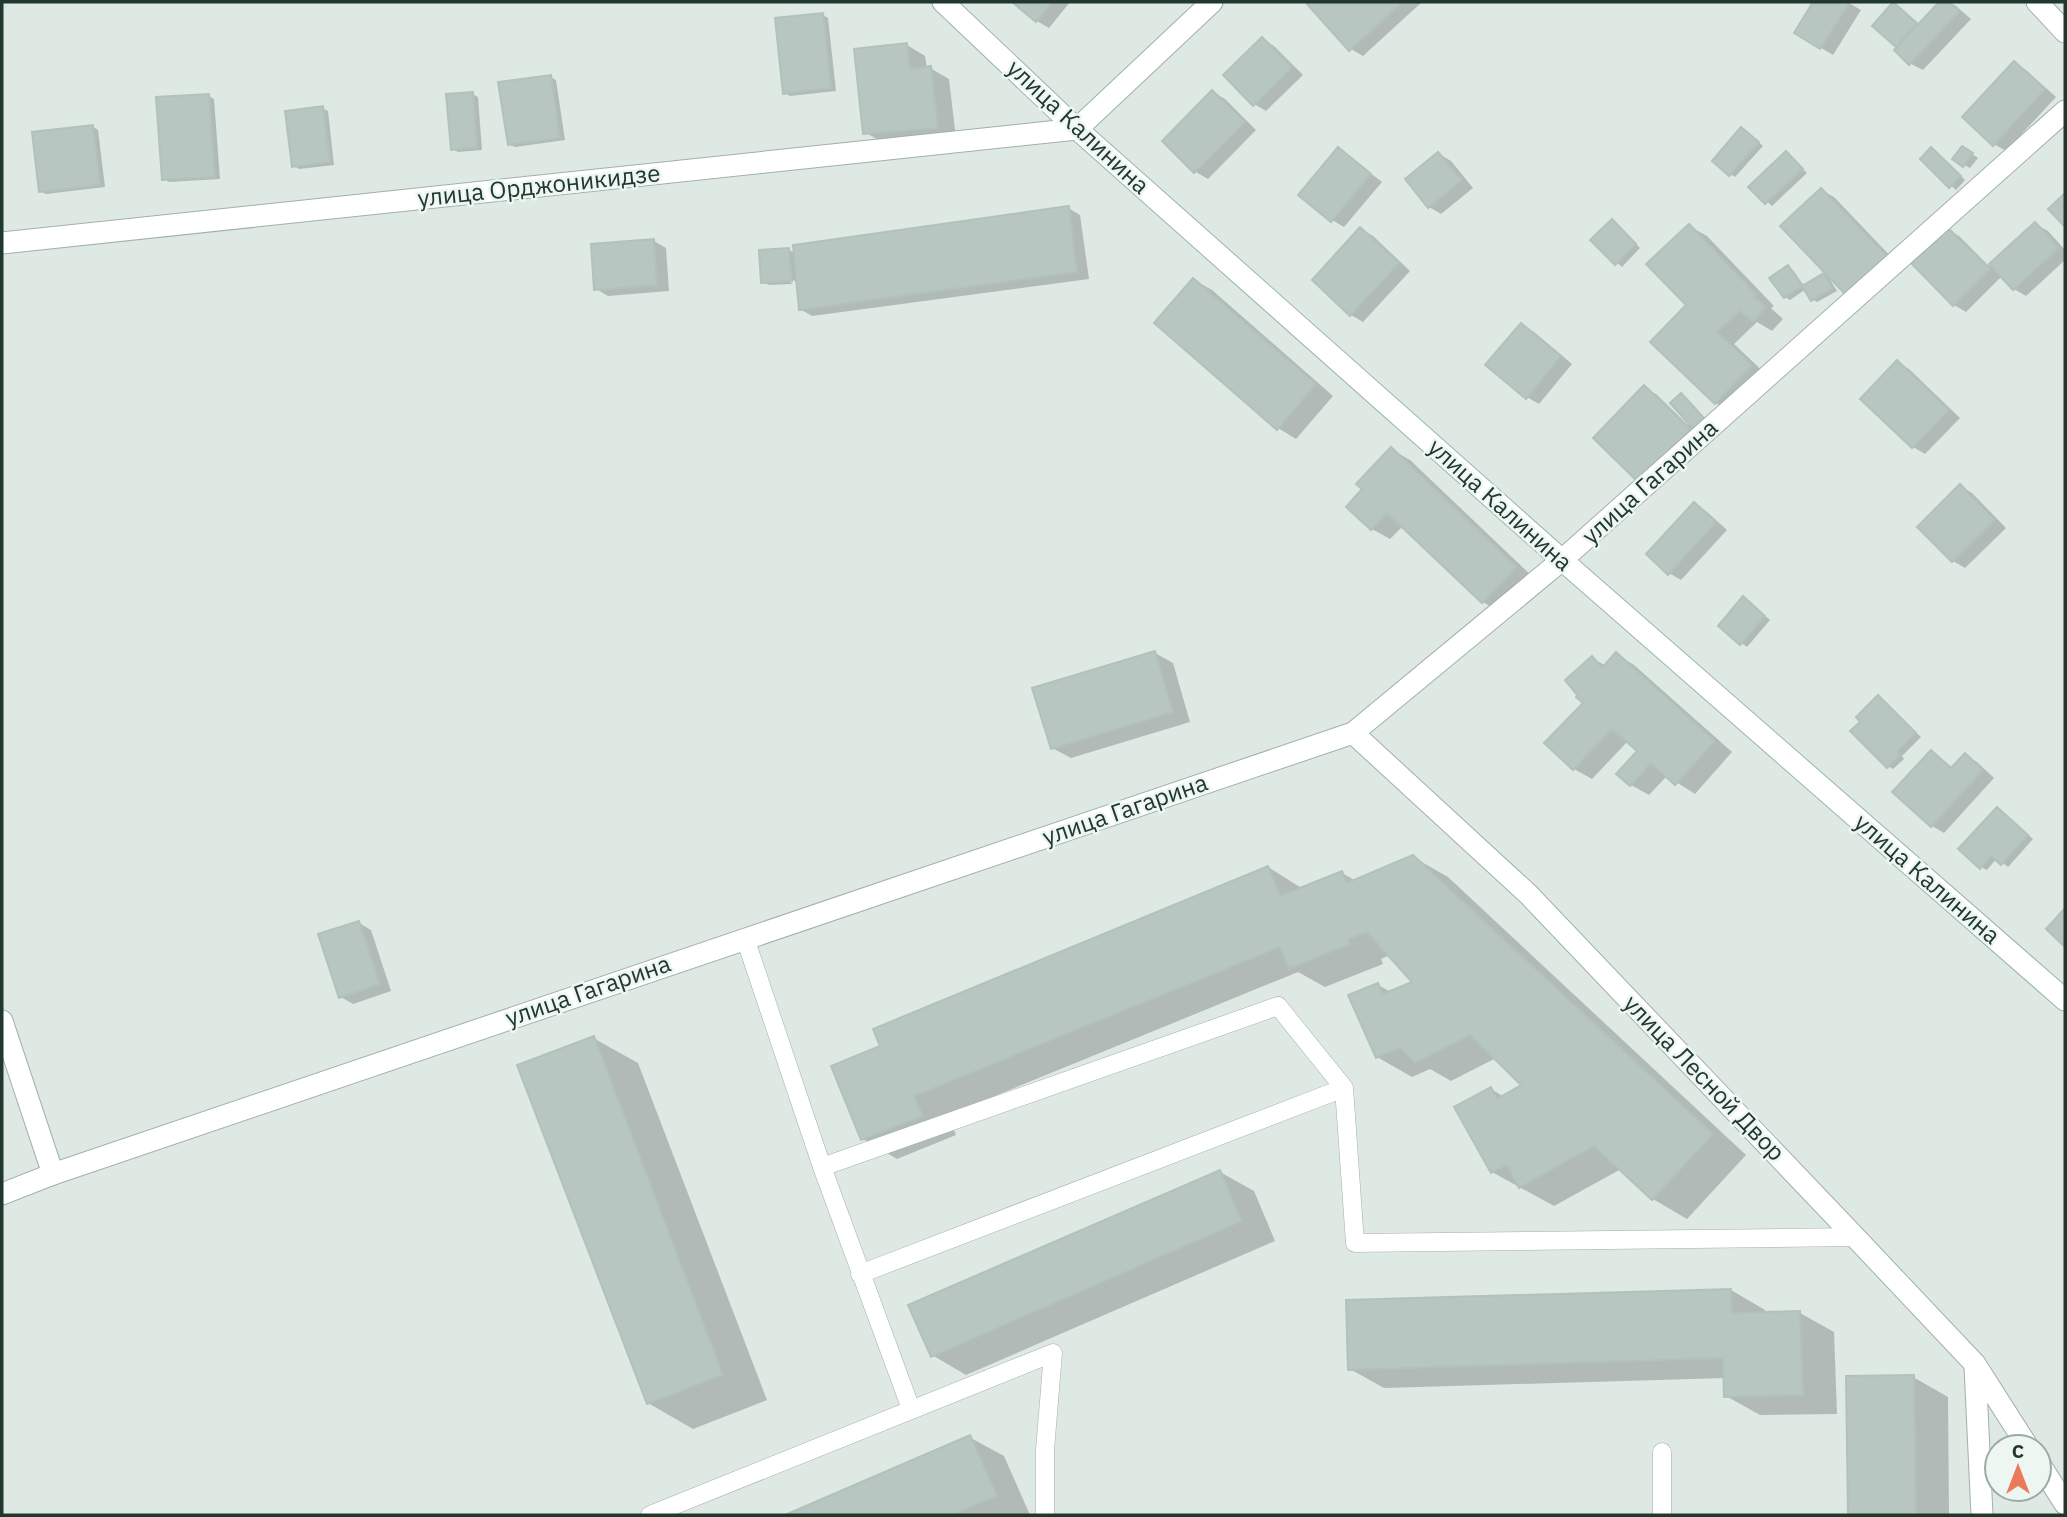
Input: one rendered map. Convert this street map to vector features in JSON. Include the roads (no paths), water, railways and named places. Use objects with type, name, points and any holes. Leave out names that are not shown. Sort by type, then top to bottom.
[{"type":"street","name":"улица Калинина","points":[[943,2],[1077,129],[1562,560],[2065,1000]]},
{"type":"street","points":[[1077,129],[1212,2]]},
{"type":"street","points":[[2036,2],[2065,32]]},
{"type":"street","name":"улица Гагарина","points":[[2,1194],[53,1174],[1353,733],[1562,560],[2065,111]]},
{"type":"street","name":"улица Орджоникидзе","points":[[2,243],[1077,129]]},
{"type":"street","name":"улица Лесной Двор","points":[[1353,733],[1528,894],[1855,1237],[1975,1364],[2019,1433]]},
{"type":"street","points":[[2,1021],[53,1174]]},
{"type":"street","points":[[1975,1364],[1982,1515]]},
{"type":"street","points":[[2053,1485],[2065,1504]]},
{"type":"lane","points":[[745,938],[821,1167],[911,1409]]},
{"type":"lane","points":[[821,1167],[1278,1006],[1344,1088],[1354,1243],[1855,1237]]},
{"type":"lane","points":[[860,1274],[1344,1088]]},
{"type":"lane","points":[[650,1515],[1053,1353],[1045,1450],[1045,1515]]},
{"type":"lane","points":[[1662,1452],[1662,1515]]}]
